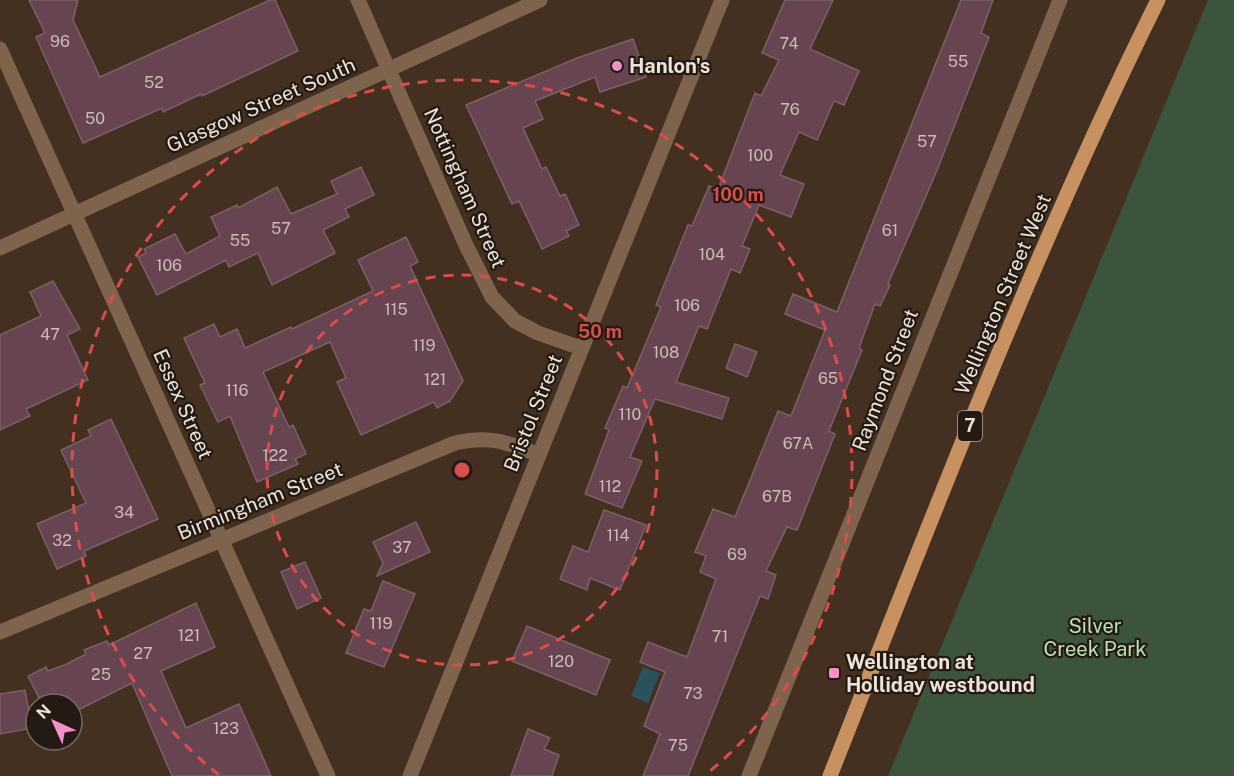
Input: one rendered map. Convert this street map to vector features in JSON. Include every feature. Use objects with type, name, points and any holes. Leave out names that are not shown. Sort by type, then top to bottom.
[{"type":"main road","name":"Wellington Street West","points":[[830,776],[1002,347],[1118,80],[1158,0]]},
{"type":"street","name":"Nottingham Street","points":[[358,0],[467,248],[492,297],[505,313],[520,324],[581,348]]},
{"type":"street","name":"Glasgow Street South","points":[[0,248],[540,0]]},
{"type":"street","name":"Bristol Street","points":[[410,776],[723,0]]},
{"type":"street","name":"Raymond Street","points":[[749,776],[1060,0]]},
{"type":"street","name":"Essex Street","points":[[0,49],[328,776]]},
{"type":"street","name":"Birmingham Street","points":[[0,632],[455,443],[488,438],[507,442],[539,455]]},
{"type":"green space","name":"Silver Creek Park","points":[[1208,0],[1234,0],[1234,776],[888,776]]},
{"type":"water","points":[[643,667],[660,673],[648,703],[631,696]]},
{"type":"building","points":[[29,0],[78,0],[73,20],[100,77],[270,0],[275,0],[298,51],[202,96],[201,94],[163,112],[162,108],[83,143],[36,37],[45,33]]},
{"type":"building","points":[[785,0],[833,0],[810,49],[859,71],[844,105],[834,101],[817,140],[799,132],[780,175],[804,184],[791,217],[759,205],[742,246],[750,249],[740,273],[731,269],[707,329],[699,326],[676,382],[729,398],[722,419],[655,399],[630,457],[642,461],[622,508],[585,494],[609,430],[605,428],[623,386],[627,388],[661,307],[656,305],[688,225],[692,226],[709,186],[718,189],[755,93],[761,96],[779,60],[762,53]]},
{"type":"building","points":[[961,0],[993,0],[981,33],[989,37],[938,168],[888,284],[890,285],[880,306],[875,304],[859,348],[862,350],[829,431],[835,434],[797,530],[787,527],[766,571],[776,575],[768,599],[760,596],[688,776],[643,776],[660,734],[644,726],[665,672],[640,662],[648,642],[687,657],[716,579],[700,572],[706,556],[695,552],[713,509],[735,517],[778,411],[791,416],[825,330],[785,314],[793,294],[837,312]]},
{"type":"building","points":[[633,39],[646,77],[600,92],[595,77],[535,101],[543,119],[523,128],[542,169],[546,167],[560,196],[565,194],[579,225],[566,231],[569,236],[542,249],[519,201],[512,204],[466,105],[577,58]]},
{"type":"building","points":[[361,167],[374,195],[345,209],[349,217],[323,230],[335,253],[272,285],[258,253],[229,267],[226,260],[157,295],[138,257],[146,253],[144,249],[175,234],[186,254],[220,236],[211,217],[237,205],[238,208],[277,187],[291,214],[337,194],[331,181]]},
{"type":"building","points":[[406,237],[418,262],[410,266],[463,381],[450,401],[437,408],[434,402],[361,435],[337,382],[346,378],[330,342],[263,372],[289,427],[293,425],[306,454],[295,459],[298,464],[257,482],[230,416],[218,422],[200,385],[205,383],[184,338],[214,324],[220,337],[237,329],[245,348],[291,327],[292,329],[373,291],[358,260]]},
{"type":"building","points":[[53,281],[80,329],[67,335],[88,380],[26,409],[30,416],[0,430],[0,335],[41,316],[30,292]]},
{"type":"building","points":[[735,344],[757,352],[747,377],[726,368]]},
{"type":"building","points":[[111,419],[158,519],[84,551],[86,556],[57,569],[37,524],[86,503],[61,450],[91,436],[88,430]]},
{"type":"building","points":[[604,510],[646,525],[620,590],[590,578],[587,590],[560,579],[573,546],[588,552]]},
{"type":"building","points":[[416,522],[430,552],[377,576],[383,563],[373,542]]},
{"type":"building","points":[[305,562],[321,598],[297,609],[281,572]]},
{"type":"building","points":[[383,581],[415,594],[384,667],[346,653],[364,609],[371,611]]},
{"type":"building","points":[[196,603],[215,647],[161,671],[186,728],[239,704],[271,776],[172,776],[132,683],[84,707],[84,692],[36,692],[28,676],[46,667],[48,671],[67,664],[86,654],[84,650],[107,641],[109,645]]},
{"type":"building","points":[[527,626],[610,660],[596,695],[512,661]]},
{"type":"building","points":[[25,690],[24,730],[0,734],[0,694]]},
{"type":"building","points":[[528,729],[550,738],[544,749],[559,755],[552,776],[511,776]]},
{"type":"place","name":"Hanlon's","points":[[617,66]]},
{"type":"place","name":"Wellington at Holliday westbound","points":[[834,673]]}]
